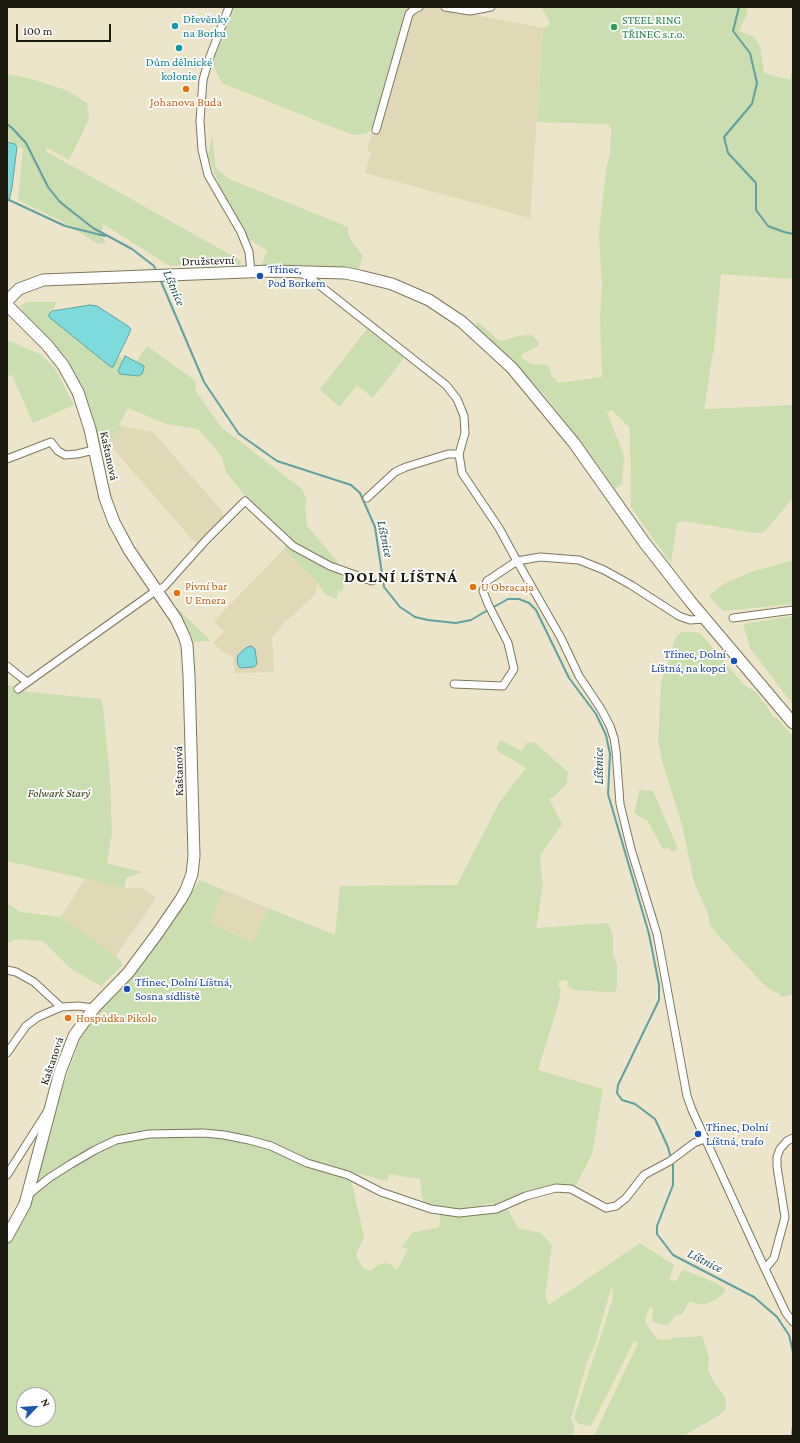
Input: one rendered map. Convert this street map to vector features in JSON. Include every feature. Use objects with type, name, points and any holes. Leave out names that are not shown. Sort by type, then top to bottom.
[{"type":"street","points":[[229,7],[209,59],[203,80],[200,121],[202,150],[208,175],[241,232],[249,252],[251,272]]},
{"type":"street","points":[[376,130],[409,14],[419,7]]},
{"type":"street","points":[[445,7],[470,11],[490,7]]},
{"type":"street","points":[[296,271],[309,276],[446,385],[457,400],[464,416],[465,433],[459,454],[462,473],[499,528],[561,638],[579,676],[601,709],[610,726],[616,751],[620,804],[625,826],[658,934],[688,1096],[692,1110],[765,1269],[786,1313],[793,1322]]},
{"type":"street","name":"Družstevní","points":[[7,300],[19,288],[43,280],[251,272],[296,271],[345,273],[375,279],[410,291],[446,311],[479,337],[512,368],[558,423],[594,470],[644,542],[706,620],[793,723]]},
{"type":"street","name":"Kaštanová","points":[[7,305],[47,345],[63,365],[78,392],[85,413],[105,498],[114,522],[129,550],[181,628],[187,645],[194,856],[192,874],[186,890],[157,934],[128,973],[94,1008],[74,1036],[60,1072],[25,1204],[7,1237]]},
{"type":"street","points":[[7,459],[51,442],[58,452],[65,455],[94,450]]},
{"type":"street","points":[[367,498],[395,472],[448,454],[459,454]]},
{"type":"street","points":[[18,689],[157,590],[164,587],[245,501],[293,546],[330,566],[372,581]]},
{"type":"street","points":[[454,684],[504,686],[514,669],[508,643],[488,604],[484,591],[487,581],[517,561],[540,557],[579,560],[618,577],[679,616],[690,620],[706,620]]},
{"type":"street","points":[[733,618],[793,610]]},
{"type":"street","points":[[7,666],[27,682]]},
{"type":"street","points":[[7,970],[16,972],[34,982],[61,1008]]},
{"type":"street","points":[[7,1053],[26,1026],[38,1017],[61,1008],[78,1006],[94,1008]]},
{"type":"street","points":[[7,1175],[51,1105]]},
{"type":"street","points":[[27,1196],[49,1178],[71,1164],[116,1140],[149,1134],[204,1133],[230,1136],[271,1146],[306,1163],[348,1175],[381,1192],[432,1209],[460,1212],[496,1209],[526,1196],[556,1188],[572,1189],[606,1208],[616,1206],[626,1198],[644,1175],[670,1161],[694,1143],[704,1138]]},
{"type":"street","points":[[765,1269],[774,1258],[785,1217],[777,1167],[777,1157],[780,1149],[787,1140],[793,1138]]},
{"type":"shaded area","points":[[401,7],[471,7],[470,14],[543,28],[530,218],[365,173],[371,152],[367,151],[404,13]]},
{"type":"shaded area","points":[[122,426],[153,432],[222,511],[224,518],[197,545],[108,443]]},
{"type":"shaded area","points":[[284,549],[317,583],[316,594],[282,625],[272,638],[274,672],[234,673],[233,656],[227,655],[213,643],[224,631],[214,621]]},
{"type":"shaded area","points":[[85,879],[125,888],[143,888],[156,898],[116,956],[61,917]]},
{"type":"shaded area","points":[[224,890],[268,908],[253,942],[210,923]]},
{"type":"green space","points":[[232,7],[401,7],[404,13],[373,129],[365,134],[353,135],[222,83],[211,61]]},
{"type":"green space","points":[[541,7],[747,7],[747,14],[739,31],[754,37],[760,46],[764,73],[790,80],[793,66],[793,279],[721,274],[715,340],[704,409],[793,405],[793,498],[766,530],[761,533],[684,521],[677,522],[671,564],[631,507],[630,428],[612,410],[607,412],[624,456],[622,484],[615,489],[573,431],[540,390],[475,327],[478,322],[501,341],[518,336],[531,335],[539,343],[538,346],[522,354],[521,358],[532,364],[548,365],[552,377],[556,379],[558,383],[602,377],[600,318],[602,287],[599,233],[606,170],[610,153],[611,129],[608,124],[537,122],[543,28],[551,24]]},
{"type":"green space","points":[[7,74],[32,79],[66,90],[87,103],[89,119],[69,160],[46,147],[47,152],[240,260],[241,264],[170,266],[103,224],[101,236],[106,242],[98,244],[59,220],[18,200],[23,149],[7,139]]},
{"type":"green space","points":[[212,135],[216,168],[229,179],[348,227],[348,233],[351,240],[363,256],[358,270],[319,266],[262,265],[267,250],[244,237],[219,185],[208,156]]},
{"type":"green space","points":[[27,302],[57,302],[49,314],[49,317],[113,367],[119,356],[123,360],[118,371],[144,366],[136,362],[147,346],[196,381],[195,390],[221,427],[302,489],[307,500],[305,506],[307,526],[346,574],[342,592],[338,590],[337,599],[326,595],[317,583],[284,549],[287,539],[247,498],[226,472],[221,455],[198,429],[167,424],[128,408],[119,425],[122,426],[100,450],[98,447],[95,423],[83,386],[65,357],[24,315],[20,306]]},
{"type":"green space","points":[[367,329],[404,358],[373,398],[357,385],[340,407],[320,389]]},
{"type":"green space","points":[[7,340],[42,355],[55,369],[74,405],[33,423],[12,375],[7,376]]},
{"type":"green space","points":[[793,560],[793,604],[723,611],[709,596],[722,585],[751,572]]},
{"type":"green space","points":[[175,606],[211,641],[192,642],[191,634]]},
{"type":"green space","points":[[793,616],[793,705],[750,648],[743,624]]},
{"type":"green space","points":[[682,632],[696,632],[701,634],[743,684],[754,691],[766,705],[773,717],[777,718],[793,737],[793,994],[782,997],[778,993],[767,988],[717,934],[710,925],[708,914],[694,882],[683,829],[663,764],[658,742],[661,683],[676,637]]},
{"type":"green space","name":"Folwark Starý","points":[[7,685],[15,687],[20,691],[101,699],[110,778],[112,833],[107,863],[142,872],[126,878],[125,888],[7,861]]},
{"type":"green space","points":[[500,740],[522,751],[526,743],[534,742],[568,772],[567,783],[554,797],[549,799],[562,824],[540,856],[543,885],[536,928],[608,923],[613,937],[613,954],[617,965],[617,986],[615,992],[574,990],[569,987],[567,981],[563,980],[559,982],[558,986],[561,990],[558,1005],[538,1070],[603,1089],[592,1154],[576,1185],[547,1188],[495,1208],[494,1203],[486,1204],[471,1210],[441,1209],[423,1203],[420,1179],[389,1174],[387,1181],[343,1170],[328,1168],[324,1172],[351,1179],[364,1237],[356,1255],[363,1268],[367,1270],[371,1271],[378,1265],[386,1263],[392,1265],[397,1270],[408,1249],[401,1247],[412,1233],[439,1227],[441,1212],[470,1216],[496,1213],[507,1207],[518,1228],[541,1233],[552,1245],[545,1296],[549,1305],[640,1243],[674,1265],[669,1280],[675,1281],[678,1279],[681,1272],[684,1270],[718,1284],[726,1290],[725,1292],[715,1300],[705,1304],[689,1302],[682,1314],[675,1316],[668,1325],[661,1325],[652,1321],[653,1308],[650,1308],[645,1320],[657,1339],[663,1340],[697,1336],[703,1338],[709,1357],[708,1370],[714,1382],[726,1399],[726,1409],[718,1416],[683,1436],[594,1436],[638,1343],[634,1341],[591,1426],[579,1424],[574,1418],[613,1298],[612,1285],[595,1345],[586,1365],[571,1419],[575,1427],[572,1436],[7,1436],[7,1233],[84,1030],[131,975],[200,880],[224,890],[210,923],[253,942],[268,908],[335,935],[340,886],[457,885],[499,803],[526,768],[496,750]]},
{"type":"green space","points":[[639,790],[653,791],[678,849],[671,851],[668,848],[663,849],[647,820],[635,814]]},
{"type":"green space","points":[[7,903],[20,912],[61,917],[116,956],[123,965],[101,986],[70,968],[43,941],[16,939],[7,944]]},
{"type":"water","points":[[7,142],[15,144],[17,147],[9,201],[7,201]]},
{"type":"water","points":[[90,305],[97,306],[131,329],[113,367],[111,367],[49,317],[49,314],[52,311]]},
{"type":"water","points":[[125,356],[144,366],[142,374],[138,376],[120,374],[118,371]]},
{"type":"water","points":[[251,646],[255,649],[257,664],[254,667],[240,668],[237,659],[238,655],[246,648]]},
{"type":"waterway","points":[[739,7],[733,31],[750,53],[757,83],[752,104],[724,137],[728,153],[756,183],[756,210],[768,226],[793,234]]},
{"type":"waterway","name":"Líštnice","points":[[7,124],[26,143],[48,187],[60,202],[93,228],[132,249],[154,266],[156,271]]},
{"type":"waterway","points":[[7,199],[65,226],[105,236]]},
{"type":"waterway","name":"Líštnice","points":[[160,279],[204,382],[239,434],[277,461],[351,485],[360,493],[375,527],[384,587],[400,607],[415,617],[456,623],[471,620],[488,610]]},
{"type":"waterway","name":"Líštnice","points":[[492,608],[508,599],[519,599],[529,603],[536,610],[569,678],[596,714],[606,735],[610,754],[608,794],[649,934],[659,985],[659,1000],[618,1085],[617,1093],[622,1100],[635,1104],[655,1119],[668,1147],[670,1155]]},
{"type":"waterway","name":"Líštnice","points":[[673,1165],[673,1185],[657,1226],[657,1234],[673,1255],[754,1297],[777,1317],[789,1335],[793,1352]]},
{"type":"waterway","name":"Líštnice","points":[[792,1436],[793,1425]]},
{"type":"place","name":"Dřevěnky na Borku","points":[[175,26]]},
{"type":"place","name":"STEEL RING TŘINEC s.r.o.","points":[[614,27]]},
{"type":"place","name":"Dům dělnické kolonie","points":[[179,48]]},
{"type":"place","name":"Johanova Buda","points":[[186,89]]},
{"type":"place","name":"Třinec, Pod Borkem","points":[[260,276]]},
{"type":"place","name":"U Obracaja","points":[[473,587]]},
{"type":"place","name":"Pivní bar U Emera","points":[[177,593]]},
{"type":"place","name":"Třinec, Dolní Líštná, na kopci","points":[[734,661]]},
{"type":"place","name":"Třinec, Dolní Líštná, Sosna sídliště","points":[[127,989]]},
{"type":"place","name":"Hospůdka Pikolo","points":[[68,1018]]},
{"type":"place","name":"Třinec, Dolní Líštná, trafo","points":[[698,1134]]},
{"type":"district","name":"DOLNÍ LÍŠTNÁ","points":[[401,577]]}]
